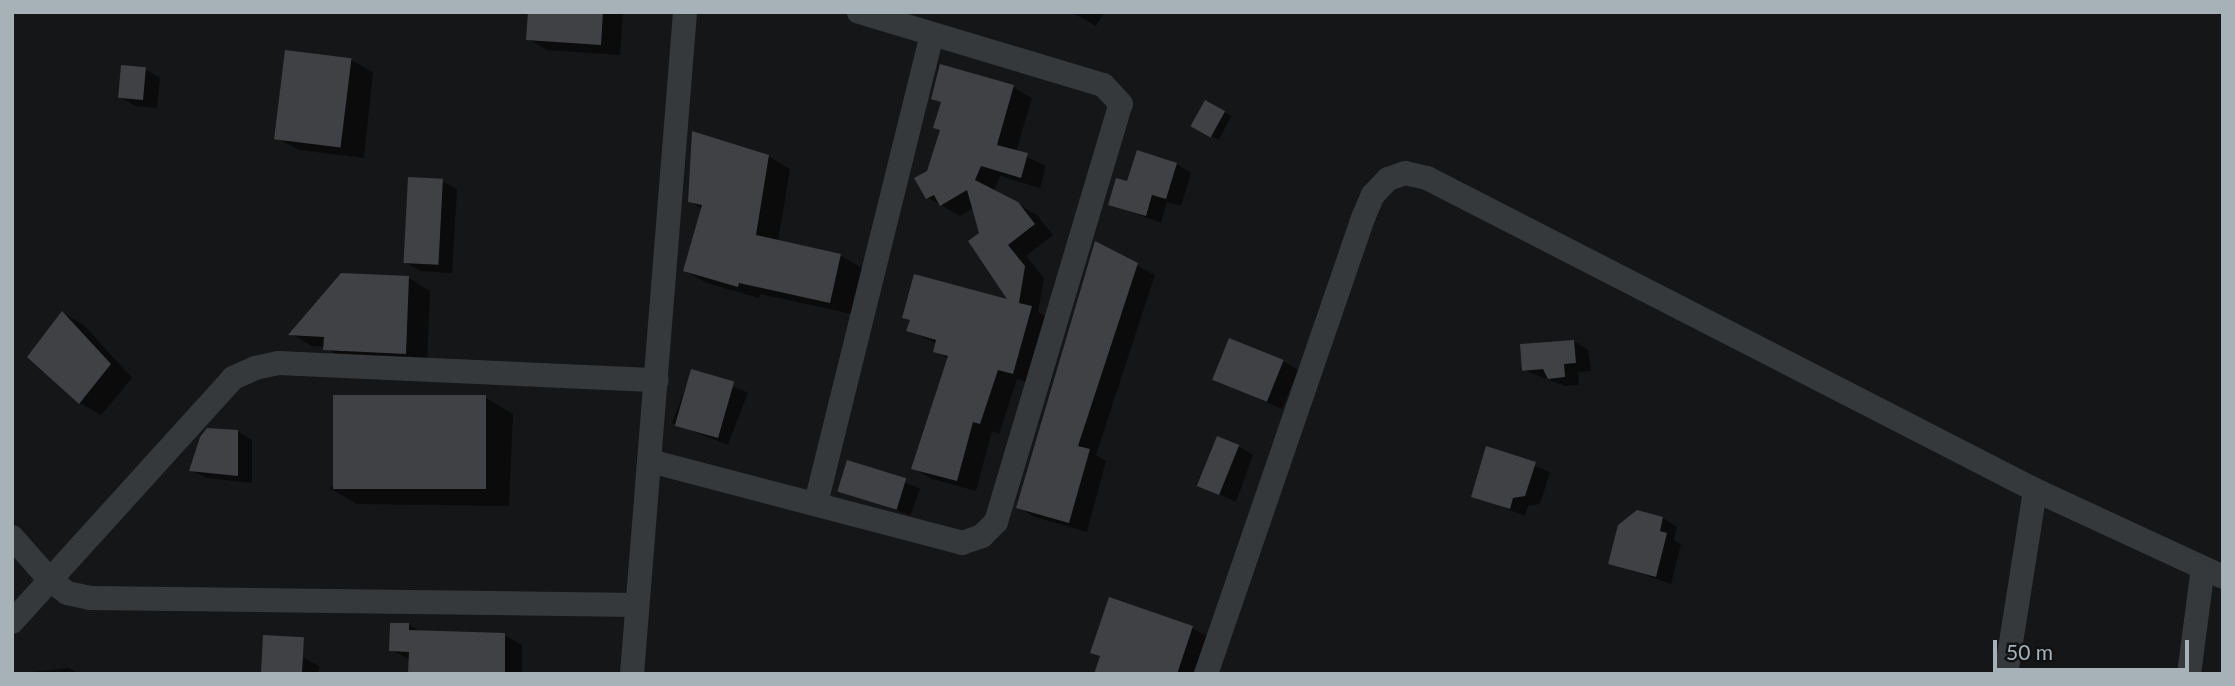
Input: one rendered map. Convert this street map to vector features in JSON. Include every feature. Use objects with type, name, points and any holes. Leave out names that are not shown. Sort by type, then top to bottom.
[{"type":"street","points":[[632,674],[685,12]]},
{"type":"street","points":[[650,461],[962,543],[982,536],[996,522],[1120,118],[1121,104],[1103,85],[859,12]]},
{"type":"street","points":[[816,503],[932,34]]},
{"type":"street","points":[[1206,674],[1363,218],[1373,195],[1388,179],[1405,173],[1427,178],[2035,490],[2213,573],[2189,674]]},
{"type":"street","points":[[12,622],[233,378],[255,368],[278,363],[657,380]]},
{"type":"street","points":[[2006,674],[2035,490]]},
{"type":"street","points":[[14,543],[50,580],[67,593],[90,598],[637,605]]},
{"type":"building","points":[[528,12],[603,12],[601,45],[526,40]]},
{"type":"building","points":[[285,50],[352,58],[341,147],[274,139]]},
{"type":"building","points":[[940,64],[1014,85],[997,145],[1028,153],[1021,178],[981,166],[975,180],[1018,202],[1035,224],[1008,245],[1025,266],[1019,303],[1032,306],[1013,374],[998,370],[980,424],[973,422],[957,481],[911,469],[948,356],[933,352],[936,340],[906,331],[910,320],[902,318],[914,274],[1007,299],[968,241],[979,233],[967,190],[940,206],[934,195],[926,199],[914,178],[927,171],[940,130],[933,128],[941,102],[931,99]]},
{"type":"building","points":[[121,65],[146,67],[143,100],[118,98]]},
{"type":"building","points":[[1205,100],[1225,111],[1211,137],[1190,126]]},
{"type":"building","points":[[692,131],[769,155],[756,235],[841,254],[830,303],[739,283],[738,287],[683,271],[702,205],[688,202]]},
{"type":"building","points":[[1137,150],[1177,163],[1166,199],[1152,195],[1146,216],[1108,205],[1116,178],[1127,181]]},
{"type":"building","points":[[408,177],[443,179],[438,265],[403,263]]},
{"type":"building","points":[[1095,241],[1138,263],[1078,446],[1090,449],[1069,523],[1016,508]]},
{"type":"building","points":[[341,273],[409,276],[406,354],[323,350],[324,337],[288,335]]},
{"type":"building","points":[[62,311],[111,364],[79,404],[27,357]]},
{"type":"building","points":[[1229,338],[1284,360],[1267,402],[1212,380]]},
{"type":"building","points":[[1574,340],[1576,363],[1564,364],[1565,377],[1548,379],[1543,369],[1522,371],[1520,344]]},
{"type":"building","points":[[691,369],[734,381],[718,438],[675,426]]},
{"type":"building","points":[[333,395],[486,395],[486,489],[333,489]]},
{"type":"building","points":[[207,428],[238,430],[238,476],[189,471],[200,437]]},
{"type":"building","points":[[1217,436],[1239,445],[1219,495],[1197,486]]},
{"type":"building","points":[[1486,446],[1536,462],[1525,496],[1513,498],[1510,509],[1471,497]]},
{"type":"building","points":[[847,460],[906,478],[897,510],[837,492]]},
{"type":"building","points":[[1637,510],[1663,517],[1660,531],[1667,533],[1656,577],[1608,564],[1618,525]]},
{"type":"building","points":[[1109,597],[1193,626],[1177,674],[1094,674],[1100,656],[1090,653]]},
{"type":"building","points":[[390,623],[409,623],[409,630],[505,633],[505,673],[408,674],[409,652],[389,651]]},
{"type":"building","points":[[263,635],[304,637],[302,674],[261,674]]}]
